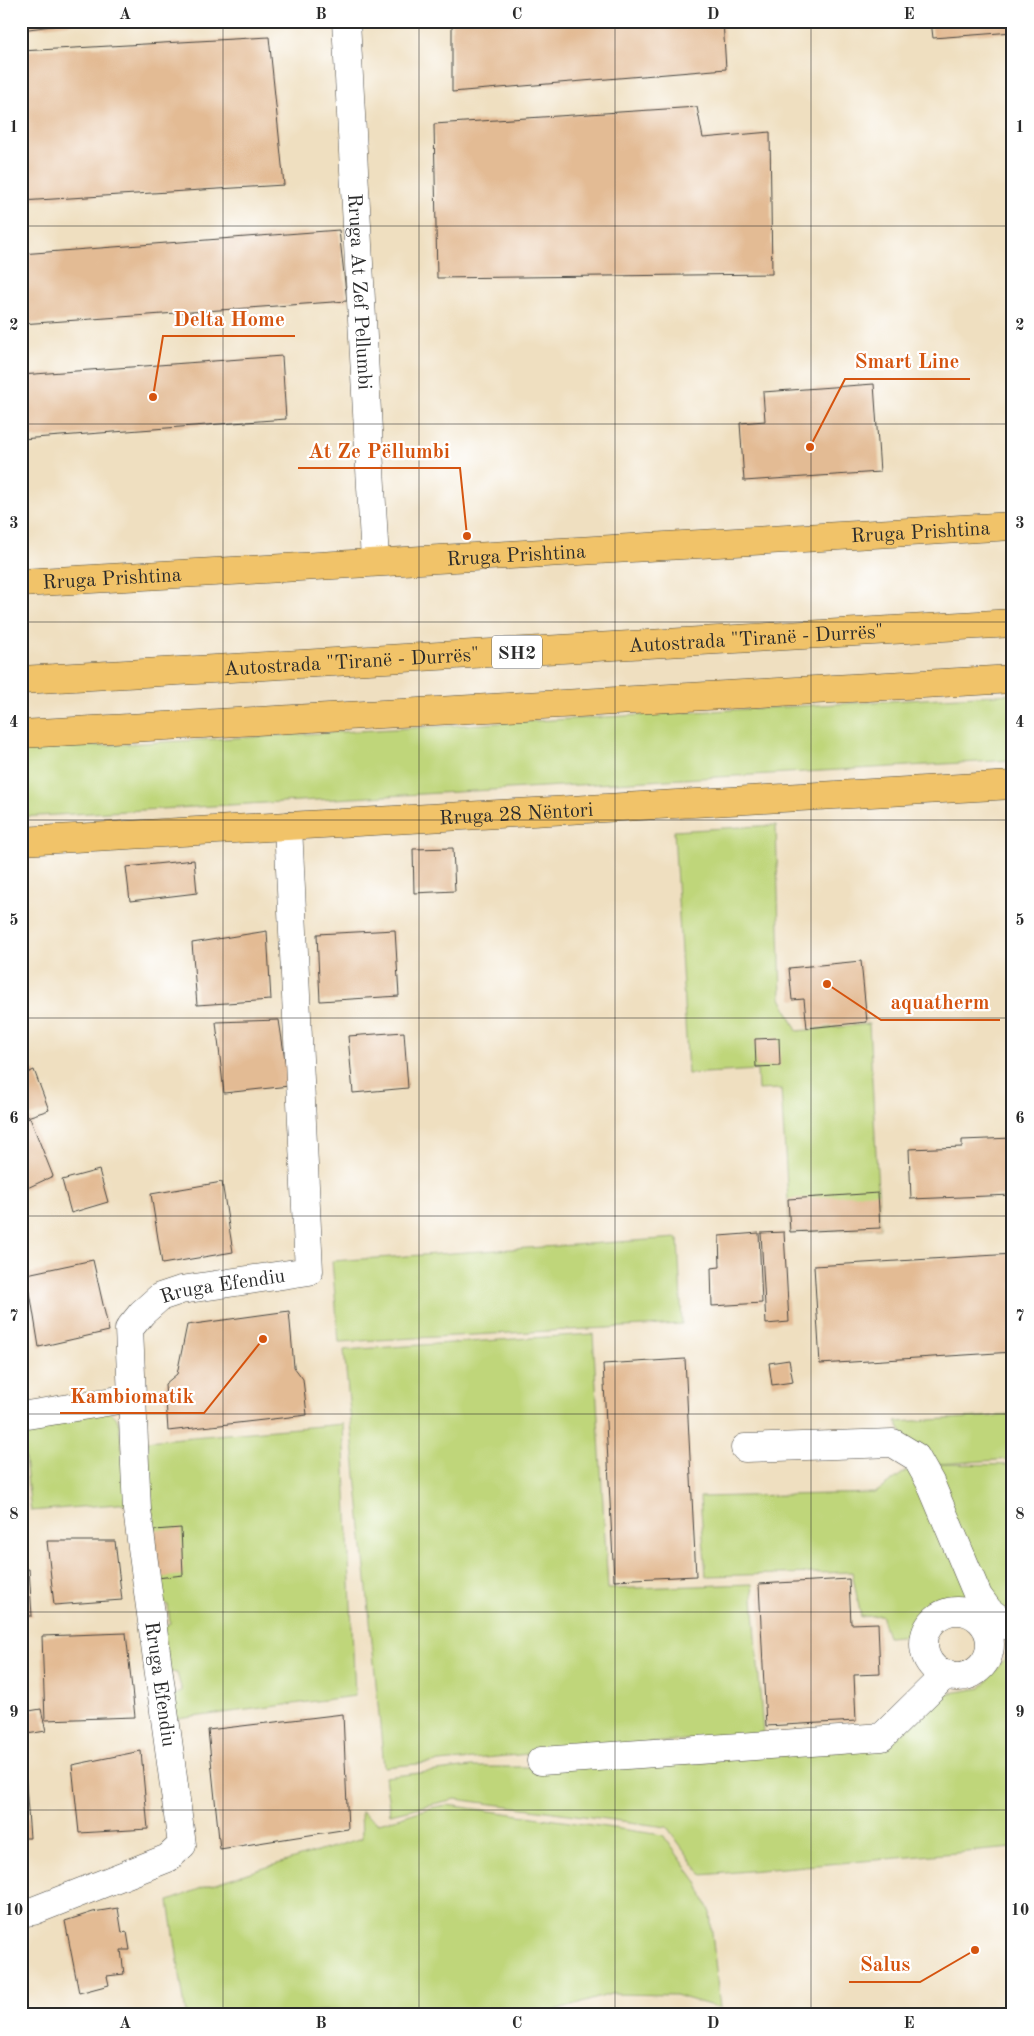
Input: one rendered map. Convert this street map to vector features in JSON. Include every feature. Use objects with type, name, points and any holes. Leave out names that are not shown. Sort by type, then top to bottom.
[{"type":"main road","name":"Rruga Prishtina","points":[[21,583],[375,561],[1013,526]]},
{"type":"main road","name":"Autostrada \"Tiranë - Durrës\"","points":[[21,680],[1013,623]]},
{"type":"main road","points":[[21,734],[1013,679]]},
{"type":"main road","name":"Rruga 28 Nëntori","points":[[21,841],[1013,785]]},
{"type":"street","name":"Rruga At Zef Pellumbi","points":[[346,21],[375,561]]},
{"type":"street","name":"Rruga Efendiu","points":[[21,1913],[33,1911],[161,1861],[168,1858],[182,1845],[137,1510],[129,1329],[142,1312],[160,1297],[181,1290],[309,1271],[288,826]]},
{"type":"street","points":[[21,1416],[131,1398]]},
{"type":"street","points":[[745,1448],[893,1443],[916,1457],[930,1482],[978,1596],[980,1610],[989,1633],[990,1643],[986,1659],[976,1670],[967,1675],[956,1676],[946,1674],[936,1669],[927,1655],[924,1638],[936,1619],[945,1613],[956,1610],[980,1610],[989,1612],[1013,1627]]},
{"type":"street","points":[[542,1761],[882,1737],[946,1674]]},
{"type":"green space","points":[[1013,694],[1013,760],[21,817],[21,750]]},
{"type":"green space","points":[[776,825],[781,998],[797,1031],[869,1024],[880,1228],[790,1232],[781,1089],[758,1090],[757,1070],[688,1074],[674,831]]},
{"type":"green space","points":[[678,1238],[682,1324],[339,1342],[332,1261]]},
{"type":"green space","points":[[593,1334],[608,1589],[752,1584],[763,1733],[384,1767],[344,1350]]},
{"type":"green space","points":[[109,1410],[116,1417],[119,1424],[129,1503],[31,1511],[21,1424]]},
{"type":"green space","points":[[1013,1415],[1013,1459],[938,1464],[1013,1465],[1013,1614],[1004,1613],[977,1579],[906,1438],[896,1422]]},
{"type":"green space","points":[[343,1424],[355,1696],[177,1719],[171,1698],[182,1691],[177,1673],[169,1672],[163,1626],[170,1623],[168,1605],[161,1600],[157,1578],[147,1441]]},
{"type":"green space","points":[[913,1466],[973,1603],[940,1608],[912,1635],[888,1637],[881,1615],[861,1617],[852,1572],[706,1576],[700,1497],[875,1493]]},
{"type":"green space","points":[[1013,1655],[1013,1848],[702,1875],[667,1827],[455,1799],[390,1814],[385,1777],[471,1767],[639,1767],[879,1747],[938,1695],[981,1688],[1006,1657]]},
{"type":"green space","points":[[447,1805],[663,1835],[697,1882],[710,1913],[720,2008],[675,1995],[611,1994],[542,2015],[372,2015],[325,2011],[263,2015],[186,2015],[169,1901],[209,1885],[362,1838],[361,1811],[377,1823]]},
{"type":"building","points":[[21,21],[83,21],[83,22],[21,30]]},
{"type":"building","points":[[452,21],[723,21],[726,69],[452,92]]},
{"type":"building","points":[[931,21],[1013,21],[1013,32],[933,38]]},
{"type":"building","points":[[269,37],[284,185],[21,201],[21,51]]},
{"type":"building","points":[[697,107],[703,138],[770,132],[772,274],[437,278],[434,124]]},
{"type":"building","points":[[339,230],[347,301],[21,324],[21,254]]},
{"type":"building","points":[[282,356],[286,419],[21,439],[21,375]]},
{"type":"building","points":[[874,384],[880,472],[744,481],[740,423],[765,421],[763,392]]},
{"type":"building","points":[[453,848],[455,891],[414,893],[413,849]]},
{"type":"building","points":[[194,860],[197,893],[130,901],[126,867]]},
{"type":"building","points":[[395,930],[399,996],[320,1001],[317,934]]},
{"type":"building","points":[[267,931],[271,1000],[197,1005],[192,943]]},
{"type":"building","points":[[861,961],[867,1022],[807,1028],[804,999],[792,1000],[789,968]]},
{"type":"building","points":[[279,1020],[289,1086],[224,1093],[216,1022]]},
{"type":"building","points":[[404,1032],[408,1088],[353,1093],[348,1036]]},
{"type":"building","points":[[779,1038],[780,1066],[756,1067],[755,1039]]},
{"type":"building","points":[[34,1070],[49,1110],[21,1119],[21,1076]]},
{"type":"building","points":[[30,1118],[53,1176],[21,1191],[21,1120]]},
{"type":"building","points":[[1013,1138],[1013,1195],[911,1199],[909,1149],[962,1147],[962,1140]]},
{"type":"building","points":[[99,1170],[108,1202],[71,1213],[62,1180]]},
{"type":"building","points":[[222,1182],[233,1252],[162,1264],[151,1194]]},
{"type":"building","points":[[878,1193],[880,1228],[790,1232],[788,1199]]},
{"type":"building","points":[[784,1232],[789,1322],[766,1324],[761,1233]]},
{"type":"building","points":[[759,1233],[762,1303],[712,1306],[711,1268],[720,1267],[719,1236]]},
{"type":"building","points":[[1013,1254],[1013,1352],[820,1364],[814,1266]]},
{"type":"building","points":[[93,1260],[109,1331],[39,1347],[27,1274]]},
{"type":"building","points":[[289,1311],[294,1367],[303,1379],[307,1415],[168,1431],[165,1384],[177,1374],[187,1325]]},
{"type":"building","points":[[685,1359],[696,1576],[614,1580],[603,1364]]},
{"type":"building","points":[[789,1360],[793,1382],[772,1385],[769,1363]]},
{"type":"building","points":[[181,1528],[183,1575],[157,1578],[154,1530]]},
{"type":"building","points":[[47,1541],[115,1541],[122,1600],[54,1605]]},
{"type":"building","points":[[29,1569],[32,1616],[21,1616],[21,1570]]},
{"type":"building","points":[[849,1579],[851,1624],[878,1623],[880,1674],[854,1675],[856,1721],[766,1726],[759,1584]]},
{"type":"building","points":[[126,1633],[135,1717],[45,1720],[42,1636]]},
{"type":"building","points":[[41,1709],[46,1731],[27,1734],[23,1712]]},
{"type":"building","points":[[343,1714],[348,1829],[220,1849],[208,1730]]},
{"type":"building","points":[[141,1751],[148,1829],[79,1833],[72,1765]]},
{"type":"building","points":[[21,1771],[25,1771],[30,1838],[21,1838]]},
{"type":"building","points":[[118,1908],[122,1933],[127,1932],[130,1950],[121,1950],[124,1974],[107,1976],[109,1985],[79,1993],[65,1921],[93,1912]]},
{"type":"place","name":"Delta Home","points":[[153,397]]},
{"type":"place","name":"Smart Line","points":[[810,447]]},
{"type":"place","name":"At Ze Pëllumbi","points":[[467,536]]},
{"type":"place","name":"aquatherm","points":[[827,984]]},
{"type":"place","name":"Kambiomatik","points":[[263,1339]]},
{"type":"place","name":"Salus","points":[[975,1950]]}]
